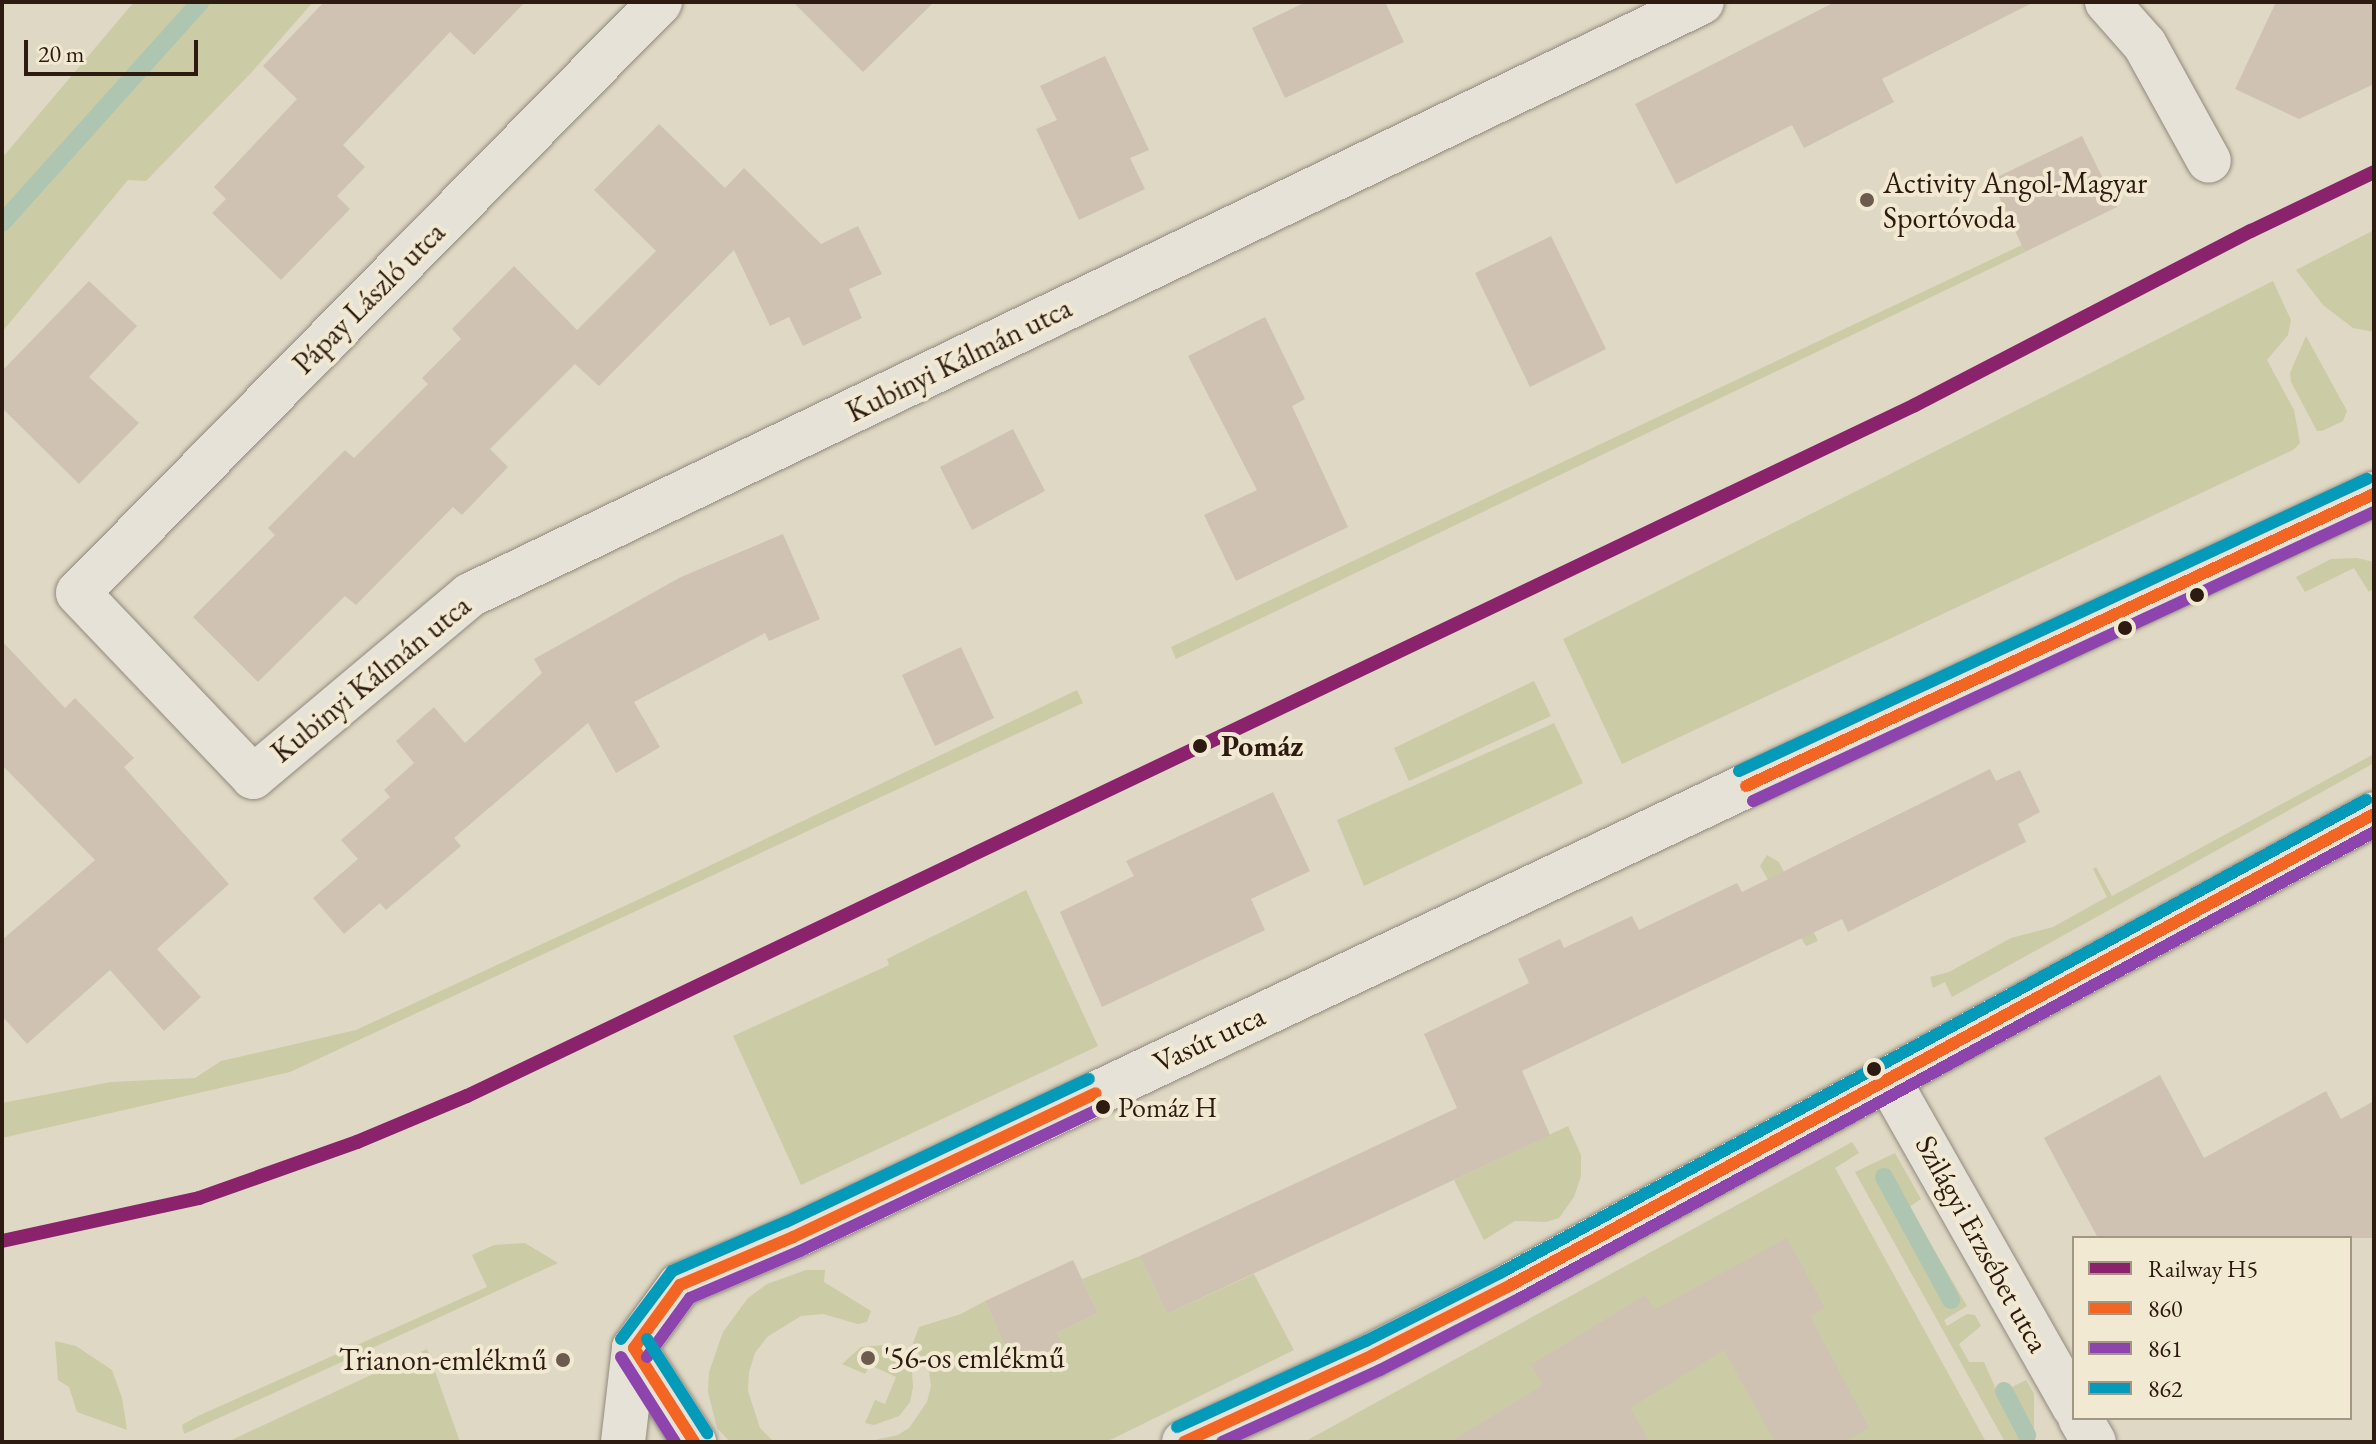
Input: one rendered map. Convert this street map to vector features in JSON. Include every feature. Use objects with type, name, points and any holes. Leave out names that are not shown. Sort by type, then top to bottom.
[{"type":"street","name":"Pápay László utca","points":[[253,777],[78,593],[660,2]]},
{"type":"street","name":"Kubinyi Kálmán utca","points":[[253,777],[470,595],[1702,2]]},
{"type":"street","points":[[2107,2],[2145,45],[2209,161]]},
{"type":"street","name":"Vasút utca","points":[[634,1348],[680,1285],[793,1237],[2374,494]]},
{"type":"street","points":[[1184,1442],[1373,1355],[1889,1081],[2374,814]]},
{"type":"street","name":"Szilágyi Erzsébet utca","points":[[1889,1081],[2072,1403]]},
{"type":"street","points":[[623,1442],[634,1348]]},
{"type":"street","points":[[634,1348],[694,1442]]},
{"type":"street","points":[[2081,1420],[2094,1442]]},
{"type":"green space","points":[[134,2],[313,2],[251,73],[146,181],[128,180],[2,332],[2,158]]},
{"type":"green space","points":[[2374,230],[2374,332],[2353,328],[2323,305],[2296,270]]},
{"type":"green space","points":[[2022,245],[2025,252],[1176,659],[1171,647]]},
{"type":"green space","points":[[2273,281],[2291,320],[2288,335],[2267,360],[2294,410],[2300,443],[2293,450],[1622,764],[1563,639]]},
{"type":"green space","points":[[2306,336],[2347,411],[2343,421],[2322,431],[2317,431],[2291,382],[2290,373]]},
{"type":"green space","points":[[2357,558],[2374,562],[2374,588],[2369,592],[2354,568],[2305,592],[2296,577],[2331,559]]},
{"type":"green space","points":[[1534,681],[1551,716],[1409,781],[1394,748]]},
{"type":"green space","points":[[1077,690],[1083,703],[290,1072],[2,1138],[2,1103],[111,1082],[195,1078],[221,1061],[356,1030],[644,897]]},
{"type":"green space","points":[[1554,723],[1583,783],[1364,886],[1337,820]]},
{"type":"green space","points":[[2374,754],[2374,763],[1952,997],[1945,982],[1933,988],[1930,977],[1949,972],[2011,938],[2053,927],[2107,897],[2093,869],[2096,867],[2112,896]]},
{"type":"green space","points":[[1767,855],[1779,862],[1818,941],[1806,946],[1760,866]]},
{"type":"green space","points":[[1026,890],[1098,1046],[801,1185],[733,1036],[889,965],[887,959]]},
{"type":"green space","points":[[1568,1126],[1581,1155],[1581,1176],[1574,1197],[1559,1218],[1546,1222],[1515,1221],[1484,1240],[1454,1180]]},
{"type":"green space","points":[[1852,1142],[1859,1153],[1835,1168],[1986,1442],[1304,1442]]},
{"type":"green space","points":[[1895,1153],[1921,1199],[1909,1207],[1967,1306],[1944,1320],[1947,1326],[1967,1314],[1975,1315],[1981,1326],[1959,1344],[1969,1362],[1984,1362],[1998,1394],[2026,1380],[2034,1394],[2034,1432],[2015,1442],[2005,1442],[1855,1172]]},
{"type":"green space","points":[[525,1243],[558,1263],[184,1434],[182,1425],[198,1416],[487,1287],[472,1255],[494,1245]]},
{"type":"green space","points":[[1140,1256],[1167,1314],[1254,1274],[1294,1350],[1106,1442],[866,1442],[898,1435],[909,1428],[927,1402],[931,1386],[929,1371],[913,1343],[919,1327],[961,1314],[985,1301],[1017,1369],[1063,1348],[1057,1333],[1098,1313],[1082,1279]]},
{"type":"green space","points":[[806,1270],[825,1270],[824,1282],[871,1311],[867,1322],[858,1324],[823,1314],[801,1316],[767,1337],[755,1353],[749,1372],[748,1391],[760,1428],[774,1442],[730,1442],[717,1428],[708,1392],[709,1372],[723,1332],[748,1298],[767,1284]]},
{"type":"green space","points":[[55,1341],[76,1346],[112,1370],[122,1398],[127,1430],[77,1412],[69,1387],[58,1380]]},
{"type":"green space","points":[[884,1345],[903,1358],[912,1371],[913,1387],[910,1402],[899,1416],[874,1425],[865,1423],[875,1400],[885,1404],[896,1377],[870,1365],[865,1374],[842,1364],[861,1347]]},
{"type":"green space","points":[[427,1349],[460,1442],[228,1442],[238,1437]]},
{"type":"building","points":[[324,2],[525,2],[474,55],[450,32],[343,145],[365,167],[337,196],[350,209],[281,280],[212,213],[226,199],[214,187],[297,99],[263,66]]},
{"type":"building","points":[[793,2],[934,2],[863,72]]},
{"type":"building","points":[[1306,2],[1385,2],[1404,42],[1285,98],[1252,28]]},
{"type":"building","name":"Activity Angol-Magyar Sportóvoda","points":[[1835,2],[2034,2],[1882,79],[1894,102],[1804,148],[1792,125],[1676,184],[1635,104]]},
{"type":"building","points":[[2276,2],[2374,2],[2374,84],[2299,119],[2235,89]]},
{"type":"building","points":[[1105,56],[1149,150],[1130,158],[1145,189],[1079,220],[1036,129],[1057,120],[1040,86]]},
{"type":"building","points":[[659,124],[725,188],[744,168],[821,244],[858,226],[882,274],[849,289],[862,318],[803,346],[789,317],[770,326],[734,250],[599,386],[575,364],[490,449],[508,467],[462,515],[453,507],[356,605],[345,596],[258,682],[193,617],[275,535],[268,528],[345,450],[354,458],[428,384],[422,378],[461,339],[452,329],[514,266],[577,330],[656,251],[594,190]]},
{"type":"building","points":[[2082,136],[2117,207],[2025,252],[1991,180]]},
{"type":"building","points":[[1551,236],[1606,349],[1530,387],[1475,273]]},
{"type":"building","points":[[89,281],[137,326],[89,377],[139,423],[79,484],[2,408],[2,371]]},
{"type":"building","points":[[1265,317],[1305,399],[1292,406],[1348,527],[1236,581],[1204,515],[1257,490],[1188,356]]},
{"type":"building","points":[[1013,429],[1045,491],[972,530],[940,467]]},
{"type":"building","points":[[783,534],[820,619],[769,641],[765,633],[634,702],[660,747],[616,773],[588,723],[454,838],[461,846],[386,910],[380,903],[344,934],[313,898],[358,859],[341,840],[390,797],[384,790],[414,763],[396,741],[434,707],[465,743],[542,673],[534,659],[681,577]]},
{"type":"building","points":[[2,641],[65,708],[75,698],[134,758],[124,767],[229,884],[157,949],[201,997],[164,1031],[110,970],[27,1044],[2,1016],[2,940],[95,860],[2,765]]},
{"type":"building","points":[[961,647],[994,718],[935,746],[902,675]]},
{"type":"building","points":[[1990,769],[1996,781],[2020,770],[2040,812],[2018,824],[2026,842],[1848,932],[1842,919],[1522,1071],[1550,1135],[1167,1314],[1140,1256],[1457,1108],[1424,1034],[1529,983],[1518,959],[1560,939],[1564,948],[1632,916],[1639,930],[1737,883],[1742,892]]},
{"type":"building","points":[[1273,792],[1310,871],[1251,899],[1265,930],[1102,1007],[1060,912],[1134,876],[1126,861]]},
{"type":"building","points":[[2160,1075],[2204,1158],[2326,1091],[2341,1119],[2374,1101],[2374,1238],[2097,1236],[2044,1138]]},
{"type":"building","points":[[1787,1238],[1825,1308],[1810,1316],[1869,1428],[1844,1442],[1775,1442],[1724,1350],[1630,1408],[1650,1442],[1450,1442],[1543,1385],[1531,1365],[1645,1295],[1654,1310]]},
{"type":"building","points":[[1073,1260],[1098,1313],[1057,1333],[1063,1347],[1017,1370],[985,1301]]},
{"type":"waterway","points":[[2,223],[200,2]]},
{"type":"waterway","points":[[1884,1177],[1951,1300]]},
{"type":"waterway","points":[[2004,1391],[2027,1435]]},
{"type":"rail line","name":"H5","points":[[2,1241],[199,1198],[357,1142],[467,1096],[1915,405],[2251,231],[2374,172]]},
{"type":"transit line","name":"862","points":[[1739,771],[2367,479]]},
{"type":"transit line","name":"860","points":[[1746,786],[2374,494]]},
{"type":"transit line","name":"861","points":[[1753,801],[2374,512]]},
{"type":"transit line","name":"862","points":[[1177,1427],[1366,1341],[1502,1272],[2366,800]]},
{"type":"transit line","name":"860","points":[[1184,1442],[1373,1355],[1509,1286],[2374,814]]},
{"type":"transit line","name":"861","points":[[1222,1442],[1380,1370],[1517,1300],[2374,832]]},
{"type":"transit line","name":"862","points":[[621,1339],[672,1271],[786,1222],[1089,1079]]},
{"type":"transit line","name":"860","points":[[634,1348],[680,1285],[793,1237],[1096,1093]]},
{"type":"transit line","name":"861","points":[[647,1357],[690,1298],[800,1251],[1103,1107]]},
{"type":"transit line","name":"862","points":[[647,1339],[707,1433]]},
{"type":"transit line","name":"860","points":[[634,1348],[694,1442]]},
{"type":"transit line","name":"861","points":[[621,1357],[675,1442]]},
{"type":"place","name":"Activity Angol-Magyar Sportóvoda","points":[[1867,200]]},
{"type":"place","name":"Pomáz","points":[[1200,746]]},
{"type":"place","name":"Pomáz H","points":[[1103,1107]]},
{"type":"place","name":"'56-os emlékmű","points":[[868,1358]]},
{"type":"place","name":"Trianon-emlékmű","points":[[563,1360]]}]
